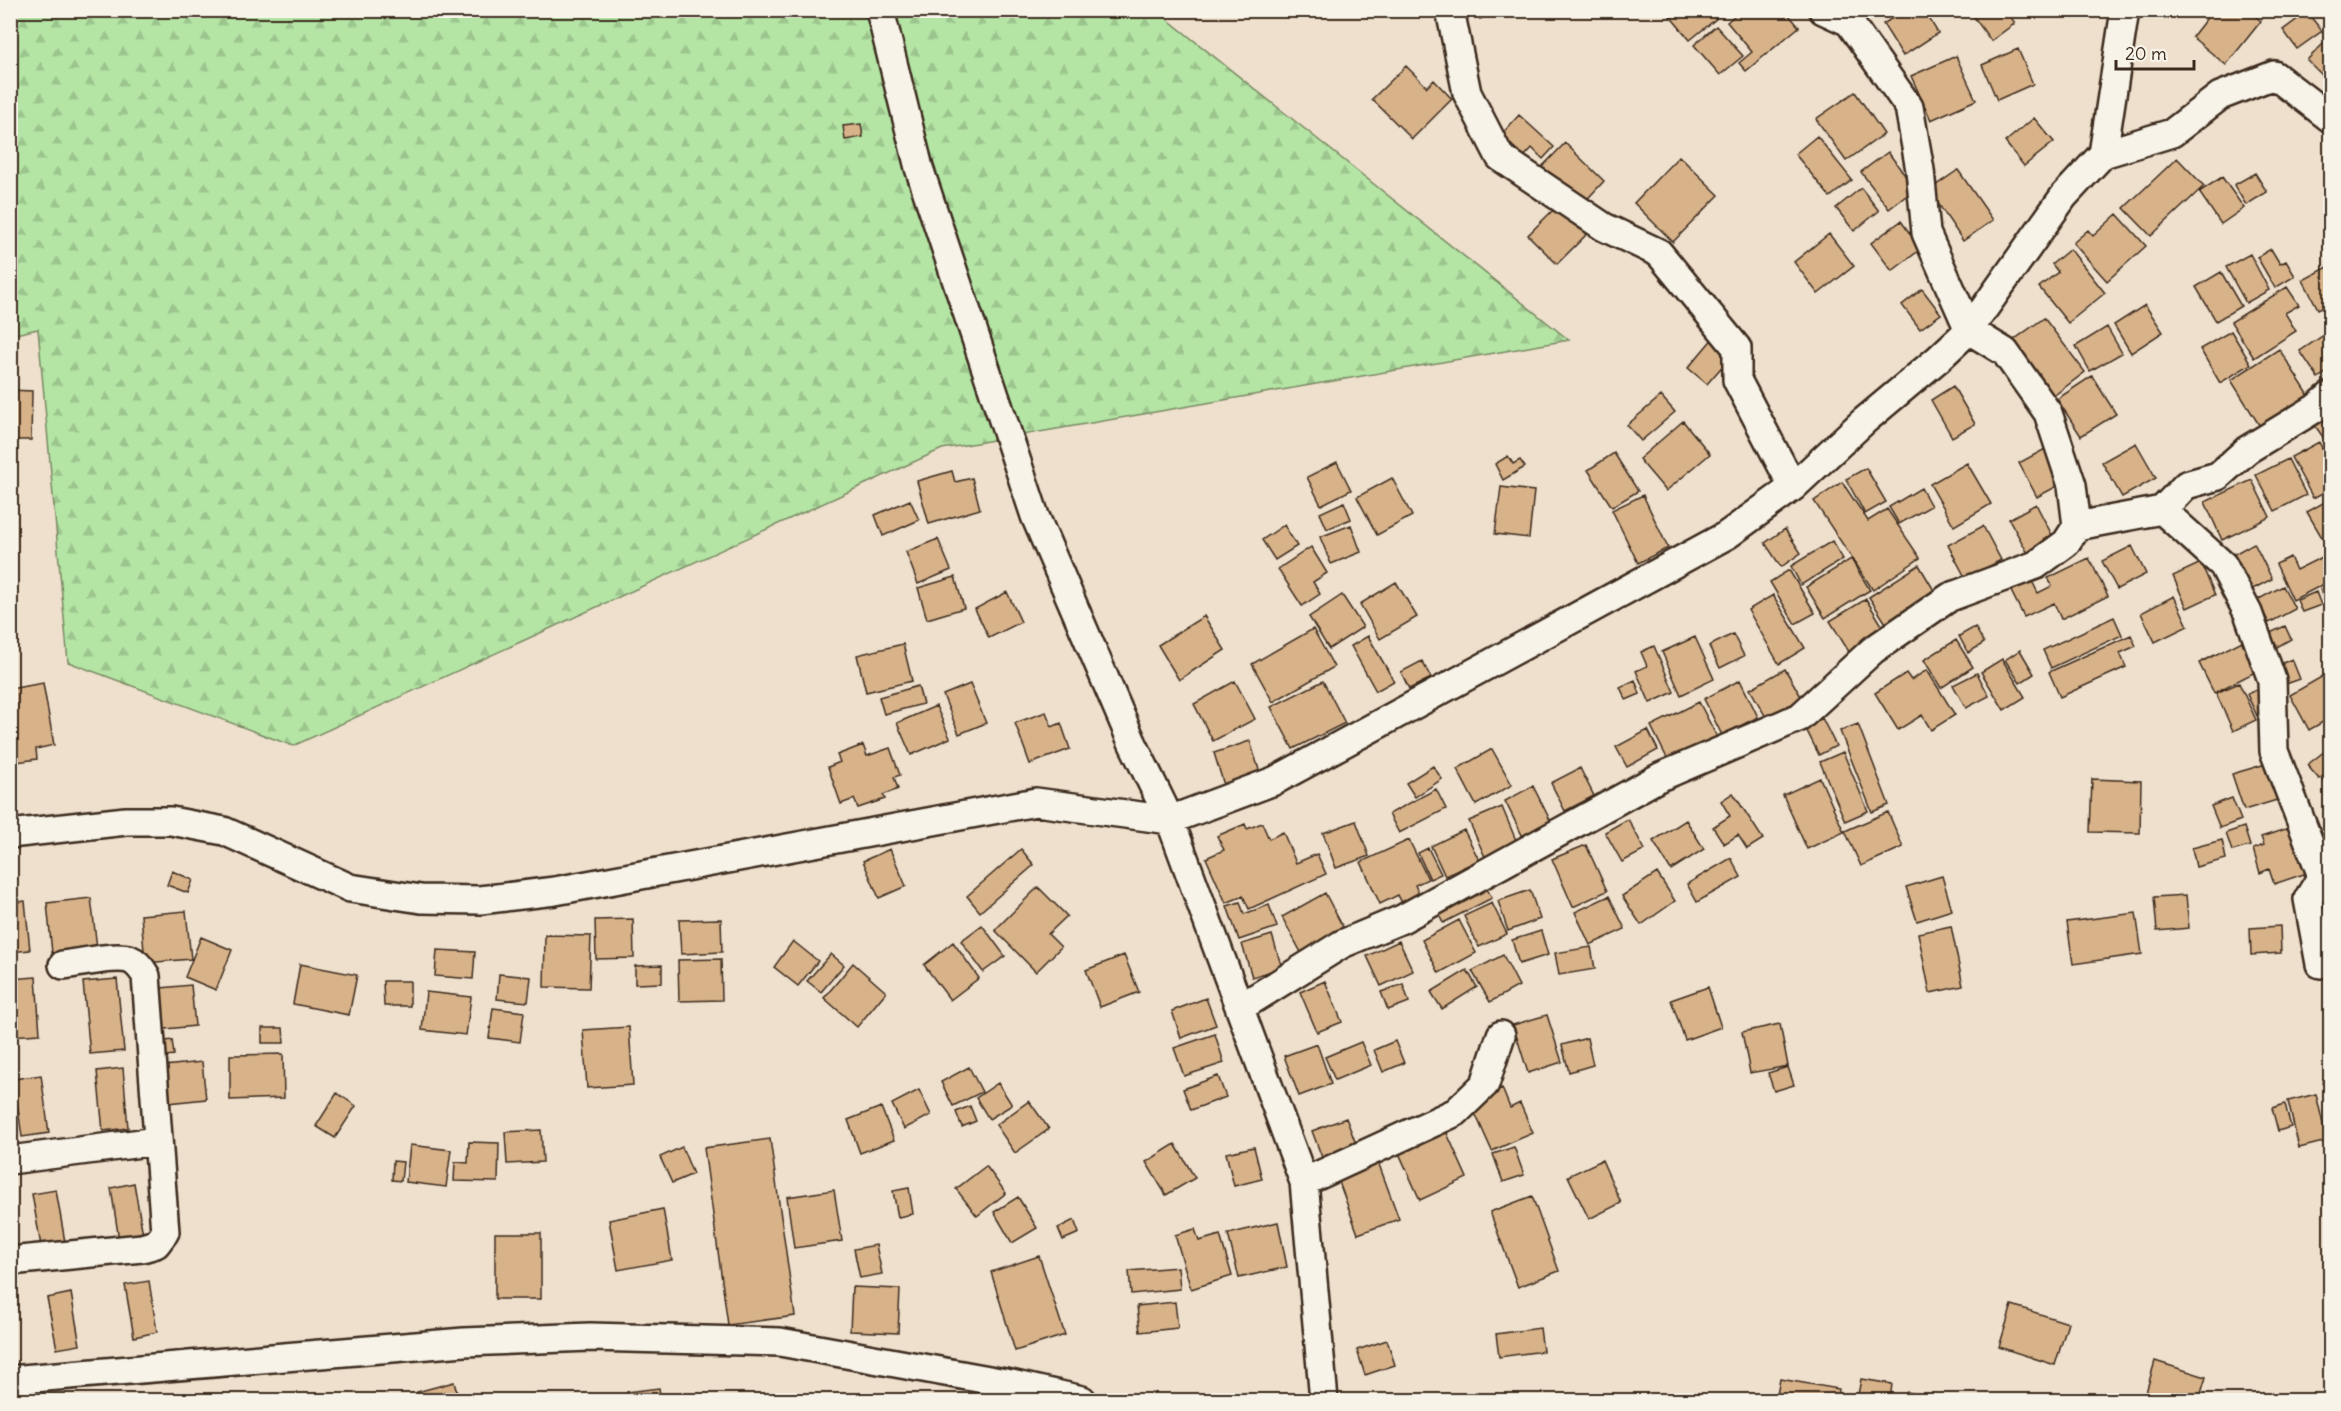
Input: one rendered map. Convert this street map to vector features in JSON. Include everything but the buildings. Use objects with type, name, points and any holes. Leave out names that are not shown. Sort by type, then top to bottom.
[{"type":"street","points":[[880,10],[919,168],[1035,516],[1132,742],[1170,820],[1304,1182],[1324,1401]]},
{"type":"street","points":[[1450,10],[1467,93],[1500,157],[1604,227],[1659,253],[1737,348],[1737,380],[1793,487]]},
{"type":"street","points":[[1241,1007],[1342,944],[1402,919],[1660,777],[1800,717],[1873,650],[1950,597],[2036,566],[2066,543],[2077,526],[2072,485],[2048,413],[2005,351],[1969,330],[1926,233],[1920,170],[1909,107],[1849,22],[1823,10]]},
{"type":"street","points":[[2103,154],[2125,10]]},
{"type":"street","points":[[10,834],[126,821],[171,821],[224,831],[350,888],[421,899],[480,900],[555,891],[1036,802],[1170,820],[1274,781],[1727,535],[1793,487],[1864,420],[1938,359],[1969,330],[2064,196],[2103,154],[2172,133],[2220,96],[2274,75],[2331,118]]},
{"type":"street","points":[[2077,526],[2162,510],[2186,485],[2218,476],[2247,450],[2316,408],[2331,396]]},
{"type":"street","points":[[2162,510],[2223,565],[2248,613],[2272,680],[2274,751],[2322,876],[2308,899],[2319,963]]},
{"type":"street","points":[[10,1261],[142,1248],[156,1244],[165,1232],[146,976],[131,960],[120,958],[63,965]]},
{"type":"street","points":[[1304,1182],[1456,1112],[1485,1084],[1501,1035]]},
{"type":"street","points":[[10,1160],[157,1141]]},
{"type":"street","points":[[10,1380],[464,1342],[590,1337],[780,1342],[1011,1384],[1082,1401]]},
{"type":"green space","points":[[10,11],[1157,11],[1569,340],[942,449],[293,746],[68,662],[38,329],[11,335]]}]
